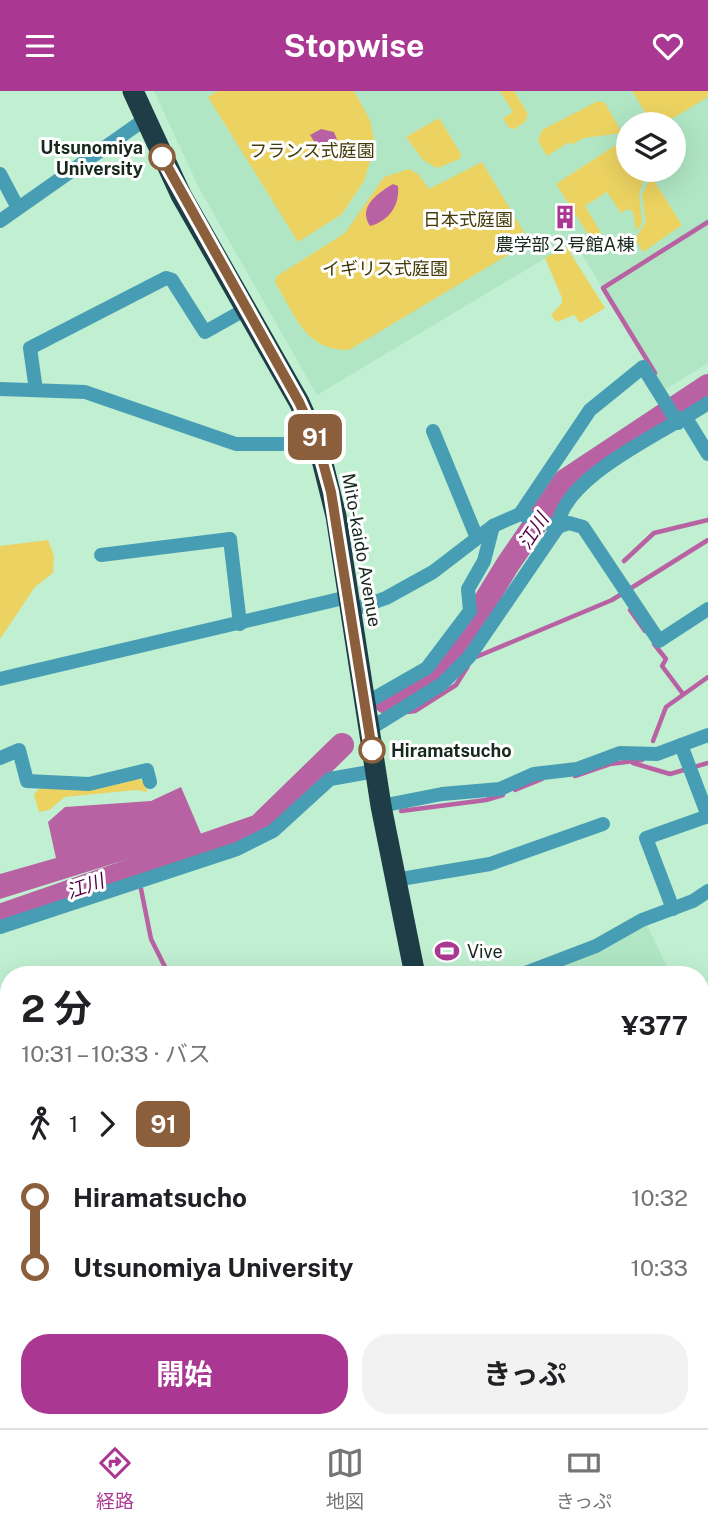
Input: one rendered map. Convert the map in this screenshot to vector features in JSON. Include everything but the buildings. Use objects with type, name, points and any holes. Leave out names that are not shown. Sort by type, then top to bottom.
[{"type":"highway","name":"Mito-kaido Avenue","points":[[132,91],[181,195],[299,402],[318,444],[331,492],[381,806],[413,966]]},
{"type":"street","points":[[0,221],[144,120]]},
{"type":"street","points":[[0,174],[18,208]]},
{"type":"street","points":[[36,390],[30,348],[166,278],[172,279],[205,332],[246,309]]},
{"type":"street","points":[[0,679],[240,624],[386,598],[433,572],[492,526],[520,514],[590,410],[643,367],[662,397],[708,454]]},
{"type":"street","points":[[0,389],[85,391],[236,444],[318,444]]},
{"type":"street","points":[[368,730],[442,684],[468,657],[558,527],[559,514],[564,505],[598,470],[708,403]]},
{"type":"street","points":[[433,431],[477,538]]},
{"type":"street","points":[[520,514],[558,527],[569,523],[583,527],[659,641],[708,609]]},
{"type":"street","points":[[364,704],[426,668],[470,611],[468,589],[484,561],[492,526]]},
{"type":"street","points":[[101,555],[230,539],[240,624]]},
{"type":"street","points":[[381,806],[442,794],[500,789],[534,774],[577,769],[620,753],[657,754],[708,735]]},
{"type":"street","points":[[673,909],[646,838],[708,815],[681,745]]},
{"type":"street","points":[[0,758],[19,750],[27,781],[89,784],[146,770],[150,782]]},
{"type":"street","points":[[0,927],[237,849],[273,831],[330,779],[375,771]]},
{"type":"street","points":[[395,880],[490,864],[603,824]]},
{"type":"street","points":[[544,966],[596,946],[642,920],[673,909],[708,891]]},
{"type":"shaded area","name":"Utsunomiya University","points":[[154,91],[708,91],[708,363],[664,390],[574,241],[317,395],[199,188]]},
{"type":"shaded area","points":[[321,129],[334,132],[338,142],[333,153],[325,159],[310,135]]},
{"type":"shaded area","points":[[393,184],[398,186],[395,206],[383,220],[370,226],[366,213],[371,201]]},
{"type":"shaded area","points":[[181,787],[202,836],[0,899],[0,874],[56,858],[48,822],[65,807],[151,801]]},
{"type":"shaded area","points":[[646,923],[667,966],[553,966]]},
{"type":"green space","name":"フランス式庭園","points":[[218,91],[354,91],[370,120],[375,146],[364,181],[342,214],[298,242],[208,97]]},
{"type":"green space","points":[[500,91],[514,91],[528,114],[525,122],[514,129],[509,128],[503,118],[513,112]]},
{"type":"green space","points":[[632,91],[708,91],[708,97],[683,112],[645,112]]},
{"type":"green space","points":[[598,101],[605,103],[616,122],[616,134],[584,138],[571,145],[569,142],[547,156],[538,141],[542,130]]},
{"type":"green space","points":[[439,118],[461,154],[460,159],[437,168],[423,160],[406,137]]},
{"type":"green space","points":[[616,145],[616,182],[643,182],[639,194],[642,224],[636,231],[633,212],[627,209],[621,213],[607,192],[585,206],[607,243],[598,250],[556,184]]},
{"type":"green space","name":"イギリス式庭園","points":[[482,162],[528,243],[349,350],[334,349],[322,344],[303,329],[275,282],[277,276],[345,233],[384,177],[409,169],[418,174],[429,189]]},
{"type":"green space","points":[[648,182],[655,182],[682,225],[643,252],[635,239],[646,222],[642,195]]},
{"type":"green space","points":[[566,246],[605,308],[580,323],[574,315],[557,322],[551,315],[562,303],[562,298],[545,258]]},
{"type":"green space","points":[[48,540],[54,556],[53,573],[35,587],[0,639],[0,546]]},
{"type":"green space","points":[[139,779],[144,781],[147,792],[136,790],[65,797],[49,810],[39,812],[34,794],[41,787],[91,788]]},
{"type":"waterway","points":[[655,373],[603,288],[708,222]]},
{"type":"waterway","name":"江川","points":[[386,702],[443,670],[508,564],[565,481],[708,386]]},
{"type":"waterway","points":[[624,561],[654,533],[708,520]]},
{"type":"waterway","points":[[476,657],[612,600],[708,540]]},
{"type":"waterway","points":[[630,610],[645,631]]},
{"type":"waterway","points":[[654,644],[666,659],[662,666],[683,694]]},
{"type":"waterway","points":[[407,712],[415,711],[456,685],[468,666]]},
{"type":"waterway","points":[[653,741],[666,707],[708,677]]},
{"type":"waterway","points":[[390,700],[400,708]]},
{"type":"waterway","name":"江川","points":[[0,916],[259,826],[342,745]]},
{"type":"waterway","points":[[575,776],[610,764],[642,760]]},
{"type":"waterway","points":[[633,763],[670,774],[708,763]]},
{"type":"waterway","points":[[515,790],[542,779]]},
{"type":"waterway","points":[[401,811],[486,800],[503,795]]},
{"type":"waterway","name":"江川","points":[[138,868],[139,876]]},
{"type":"waterway","points":[[141,889],[151,939],[164,966]]},
{"type":"bus line","name":"91","points":[[162,157],[202,233],[299,402],[318,444],[336,516],[372,750]]},
{"type":"place","name":"Utsunomiya University","points":[[162,157]]},
{"type":"place","name":"農学部２号館A棟","points":[[565,217]]},
{"type":"place","name":"Hiramatsucho","points":[[372,750]]},
{"type":"place","name":"Vive","points":[[447,951]]},
{"type":"park label","name":"日本式庭園","points":[[468,219]]}]
